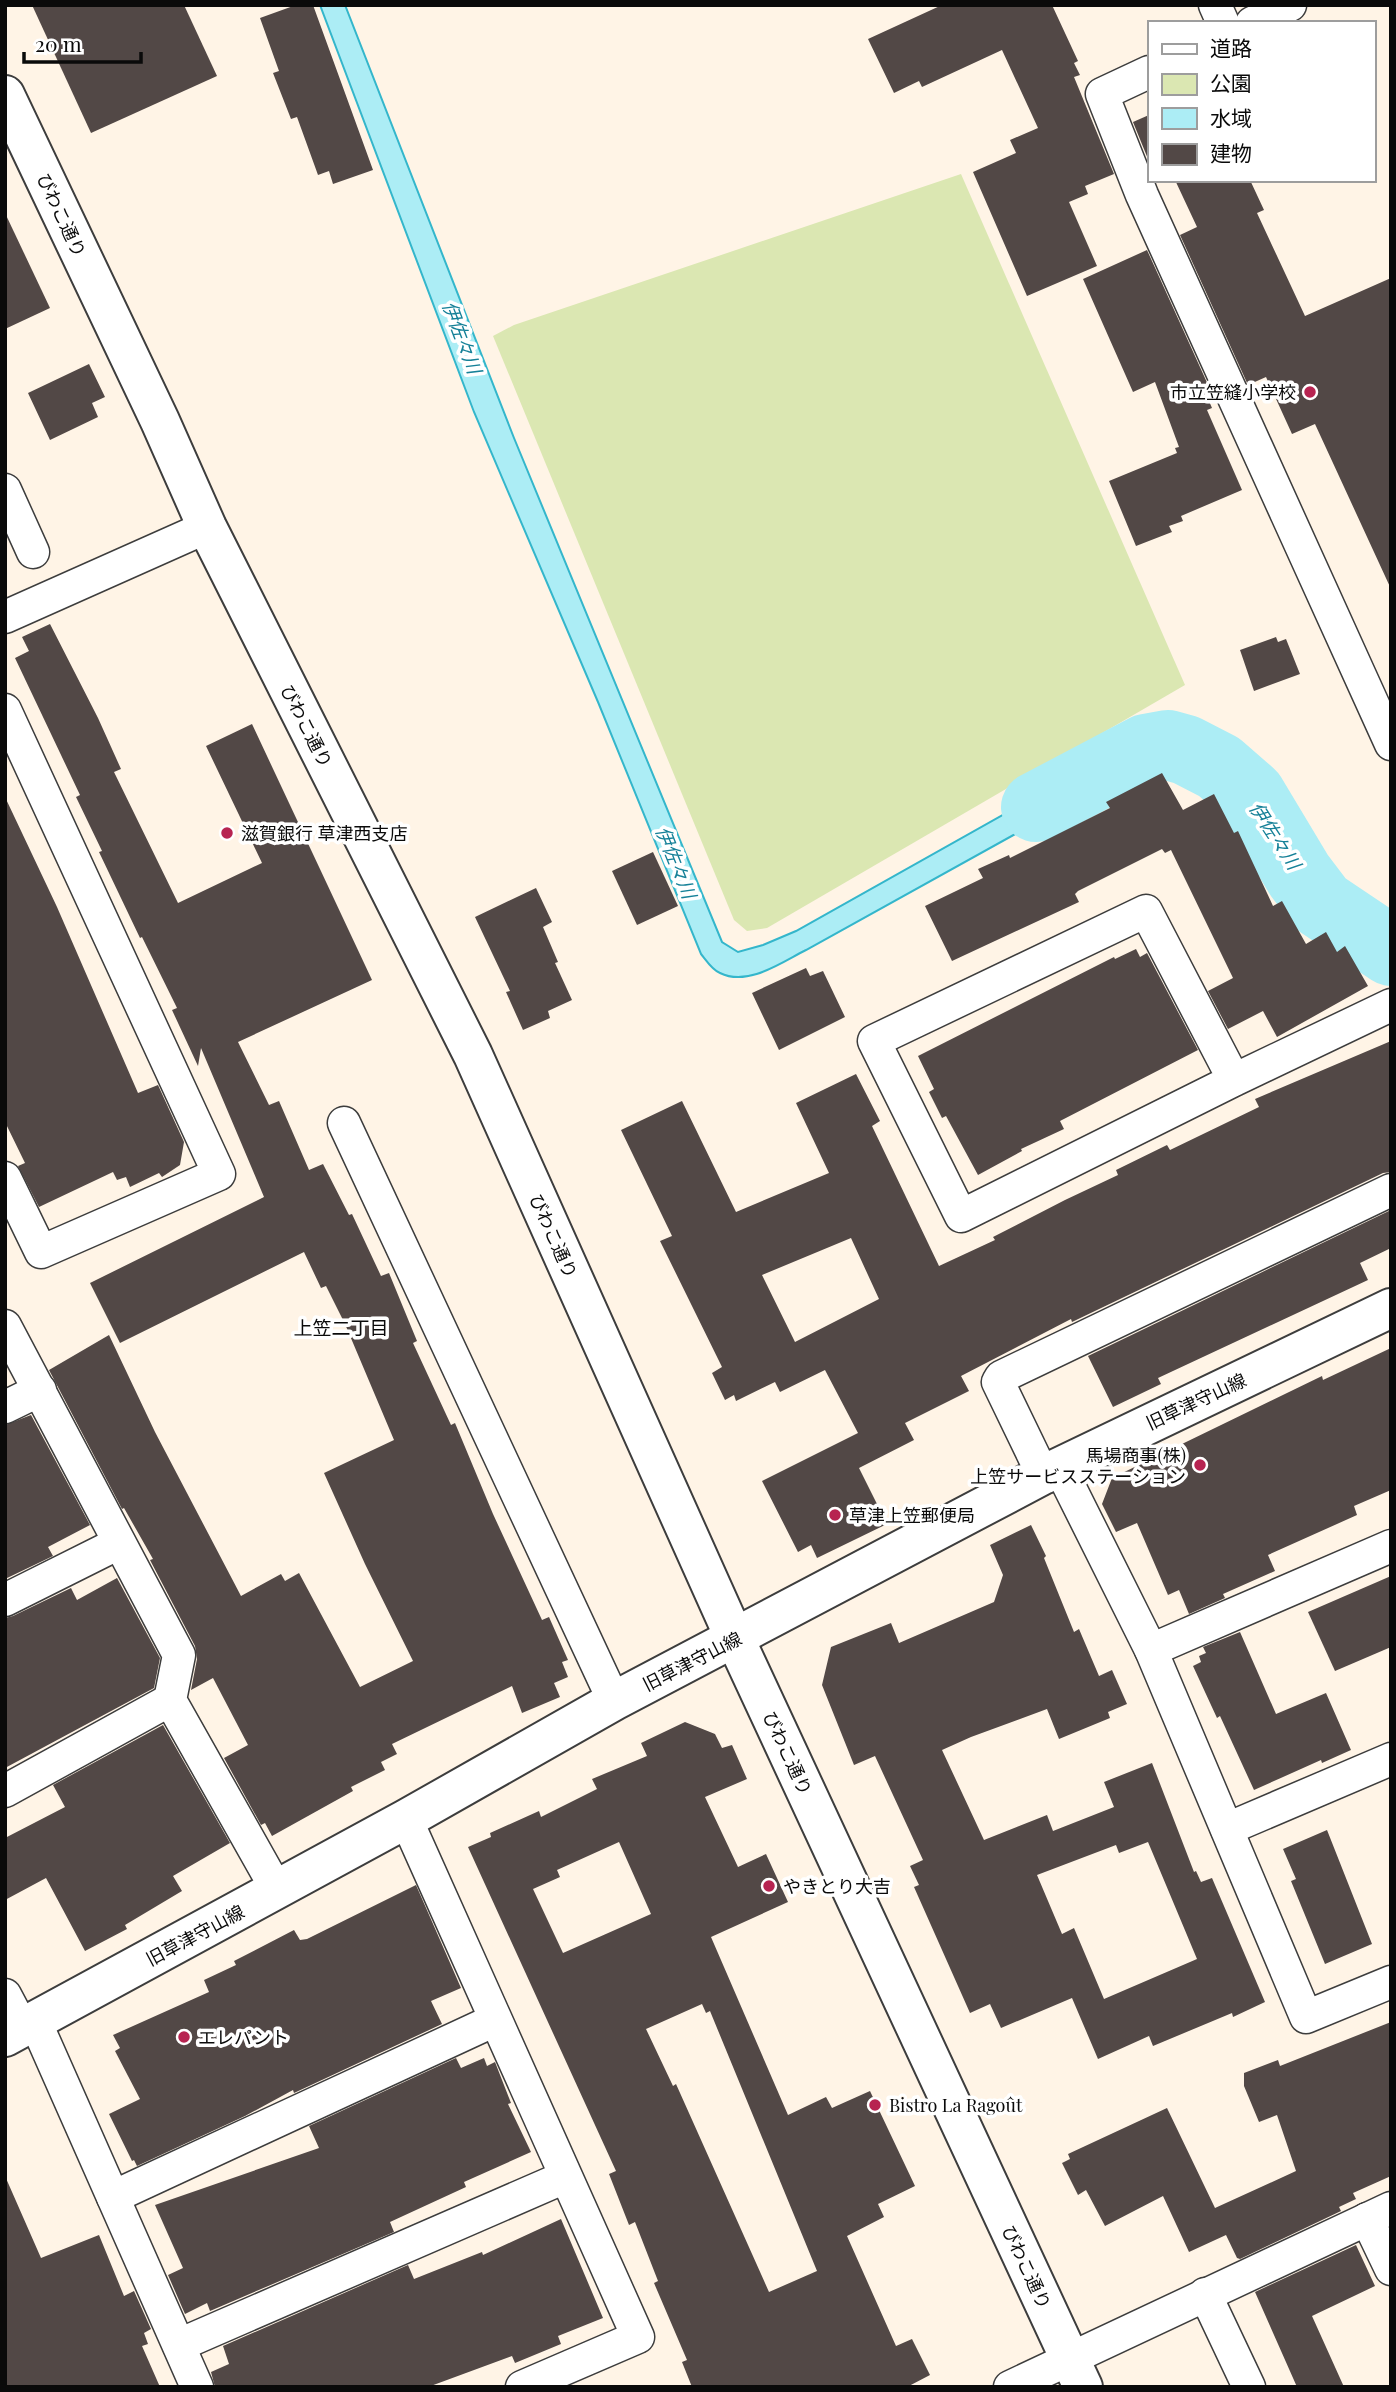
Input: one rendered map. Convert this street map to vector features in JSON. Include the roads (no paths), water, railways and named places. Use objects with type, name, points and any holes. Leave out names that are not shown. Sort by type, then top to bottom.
[{"type":"street","points":[[1215,5],[1222,21]]},
{"type":"street","points":[[1256,21],[1290,5]]},
{"type":"street","points":[[1148,72],[1102,94],[1142,195],[1391,744]]},
{"type":"street","name":"びわこ通り","points":[[5,95],[160,421],[207,527],[473,1055],[735,1639],[1076,2372]]},
{"type":"street","points":[[5,490],[33,552]]},
{"type":"street","points":[[5,617],[207,527]]},
{"type":"street","points":[[5,710],[219,1174],[41,1252],[5,1178]]},
{"type":"street","points":[[1234,1080],[1146,911],[874,1041],[961,1216],[1391,1005]]},
{"type":"street","points":[[344,1123],[614,1700]]},
{"type":"street","points":[[1391,1190],[1001,1377],[998,1382],[1151,1650],[1306,2017],[1391,1982]]},
{"type":"street","name":"旧草津守山線","points":[[17,2020],[277,1890],[614,1700],[735,1639],[1051,1471],[1391,1308]]},
{"type":"street","points":[[5,1326],[179,1655],[170,1700],[277,1890]]},
{"type":"street","points":[[5,1407],[40,1390]]},
{"type":"street","points":[[5,1600],[119,1543]]},
{"type":"street","points":[[1151,1650],[1391,1546]]},
{"type":"street","points":[[5,1791],[170,1700]]},
{"type":"street","points":[[1227,1829],[1391,1759]]},
{"type":"street","points":[[406,1819],[638,2337],[522,2387]]},
{"type":"street","points":[[17,2020],[113,2197],[197,2387]]},
{"type":"street","points":[[113,2197],[495,2020]]},
{"type":"street","points":[[179,2346],[565,2177]]},
{"type":"street","points":[[1010,2387],[1076,2372],[1205,2294],[1379,2213],[1391,2269]]},
{"type":"street","points":[[1205,2294],[1249,2387]]},
{"type":"water","points":[[320,5],[345,5],[514,438],[722,942],[738,952],[796,931],[1115,752],[1129,771],[776,966],[742,977],[731,977],[712,967],[701,954],[598,702],[474,412]]},
{"type":"waterway","name":"伊佐々川","points":[[1036,807],[1146,749],[1168,745],[1186,750],[1219,767],[1251,795],[1299,875],[1321,904],[1391,951]]},
{"type":"place","name":"市立笠縫小学校","points":[[1310,392]]},
{"type":"place","name":"滋賀銀行 草津西支店","points":[[227,833]]},
{"type":"place","name":"馬場商事(株) 上笠サービスステーション","points":[[1200,1465]]},
{"type":"place","name":"草津上笠郵便局","points":[[835,1515]]},
{"type":"place","name":"やきとり大吉","points":[[769,1886]]},
{"type":"place","name":"エレパント","points":[[184,2037]]},
{"type":"place","name":"Bistro La Ragoût","points":[[875,2105]]},
{"type":"district","name":"上笠二丁目","points":[[341,1327]]}]
